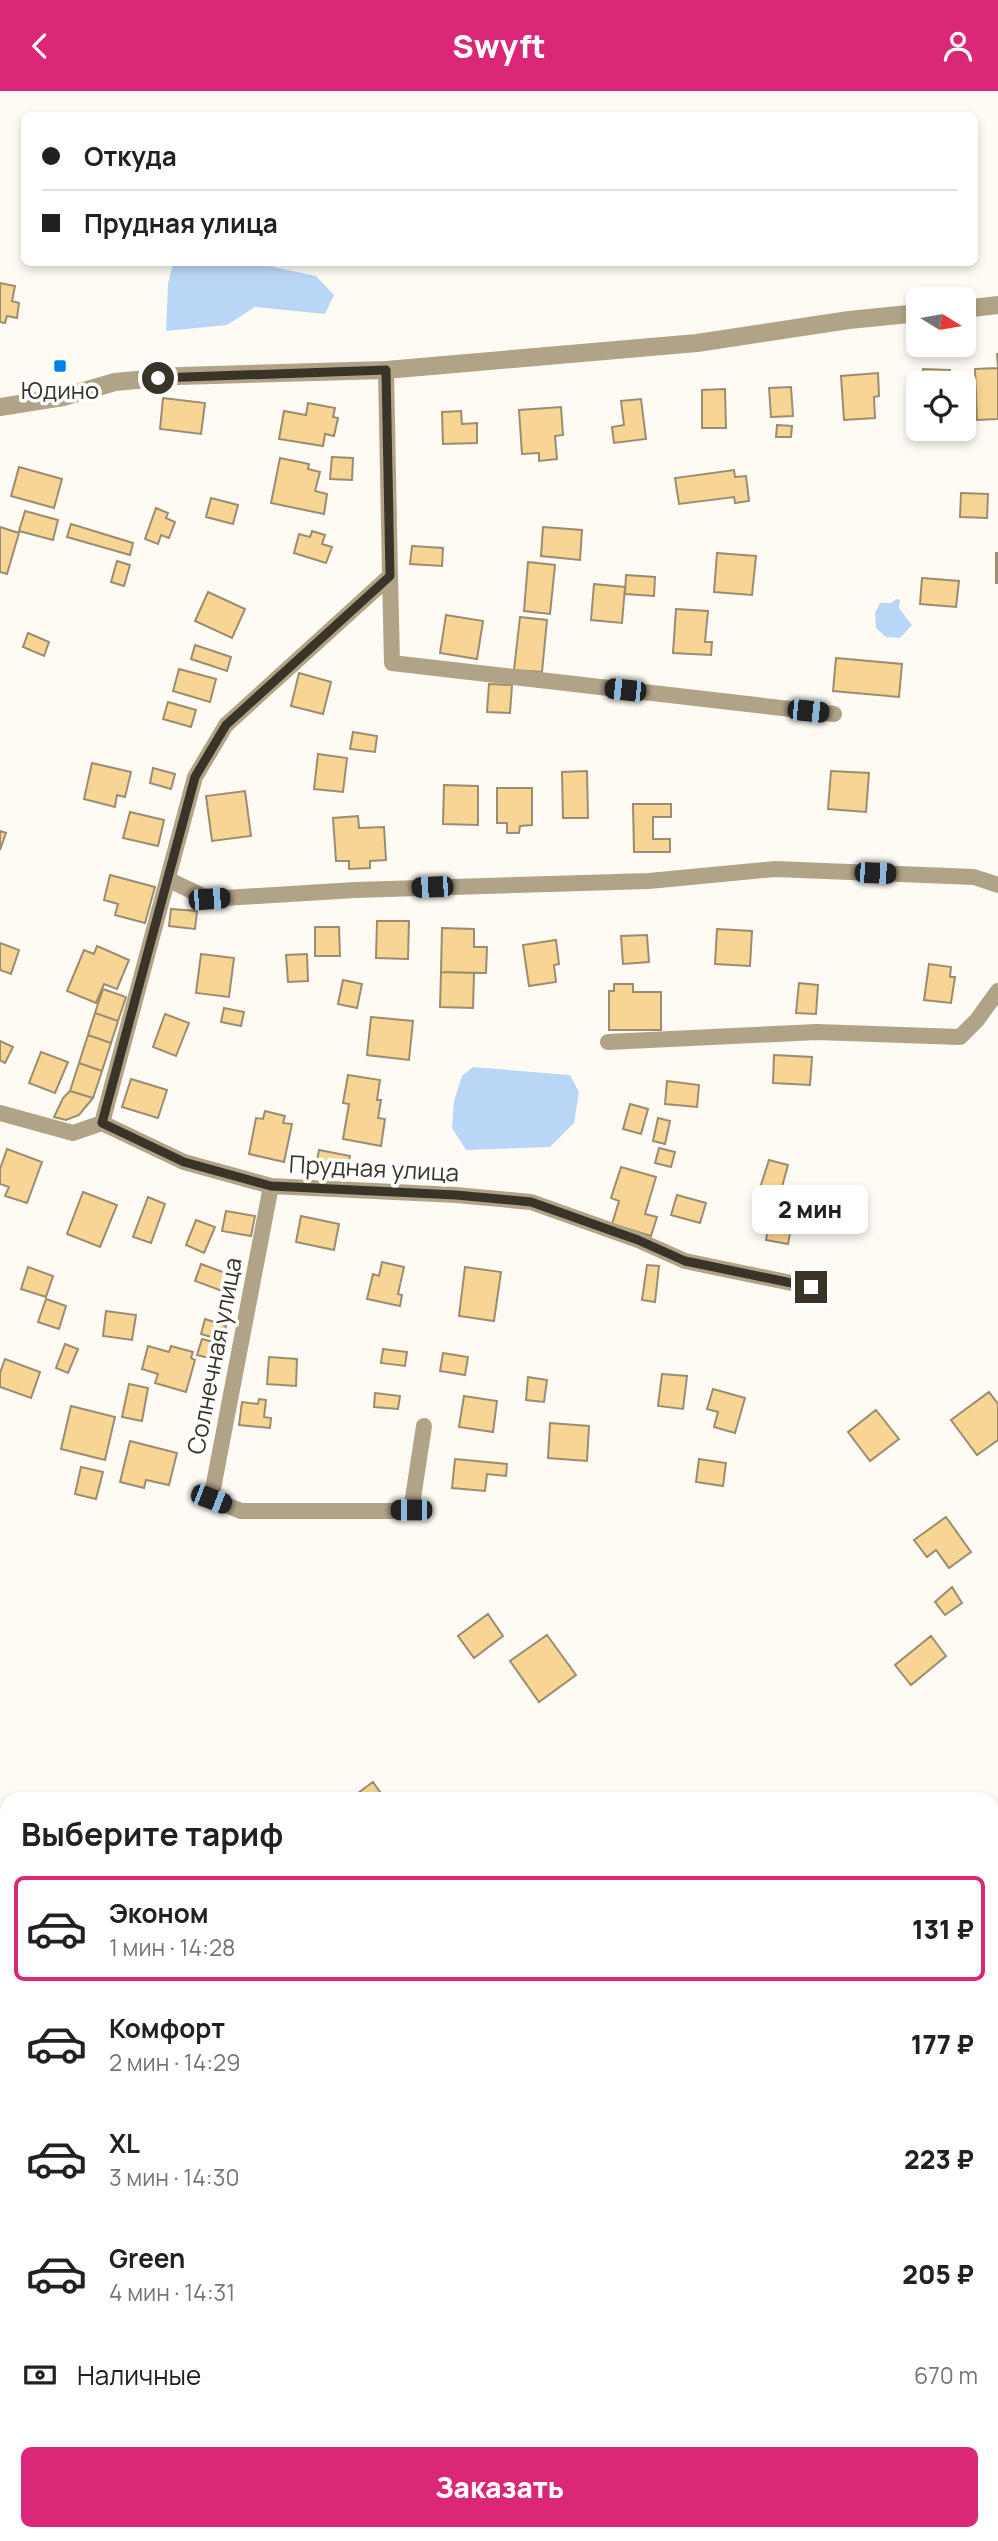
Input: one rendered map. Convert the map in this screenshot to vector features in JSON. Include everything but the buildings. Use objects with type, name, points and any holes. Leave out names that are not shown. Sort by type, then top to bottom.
[{"type":"street","points":[[976,308],[998,305]]},
{"type":"street","points":[[0,407],[64,397],[115,382],[179,376],[386,370],[697,343],[849,320],[906,314]]},
{"type":"street","points":[[386,370],[392,663],[834,713]]},
{"type":"street","points":[[0,1113],[73,1133],[102,1123],[195,777],[226,725],[390,576]]},
{"type":"street","points":[[169,880],[209,899],[355,890],[649,881],[775,869],[974,877],[998,885]]},
{"type":"street","points":[[608,1042],[817,1032],[960,1037],[977,1020],[998,991]]},
{"type":"street","name":"Прудная улица","points":[[102,1123],[184,1162],[271,1186],[456,1195],[531,1202],[638,1240],[685,1261],[811,1287]]},
{"type":"street","name":"Солнечная улица","points":[[271,1186],[211,1499],[241,1511],[411,1510],[424,1426]]},
{"type":"water","points":[[172,266],[268,266],[316,276],[334,295],[325,314],[255,307],[227,325],[166,331],[168,284]]},
{"type":"water","points":[[896,599],[900,600],[899,608],[912,625],[900,638],[886,637],[876,628],[875,613],[880,603],[891,603]]},
{"type":"water","points":[[473,1067],[570,1075],[579,1092],[574,1123],[550,1147],[466,1150],[452,1128],[454,1101],[462,1076]]},
{"type":"place","name":"Юдино","points":[[60,366]]},
{"type":"route","points":[[158,378],[386,370],[390,576],[226,725],[195,777],[102,1123],[184,1162],[271,1186],[456,1195],[531,1202],[578,1217],[685,1261],[811,1287]]}]
